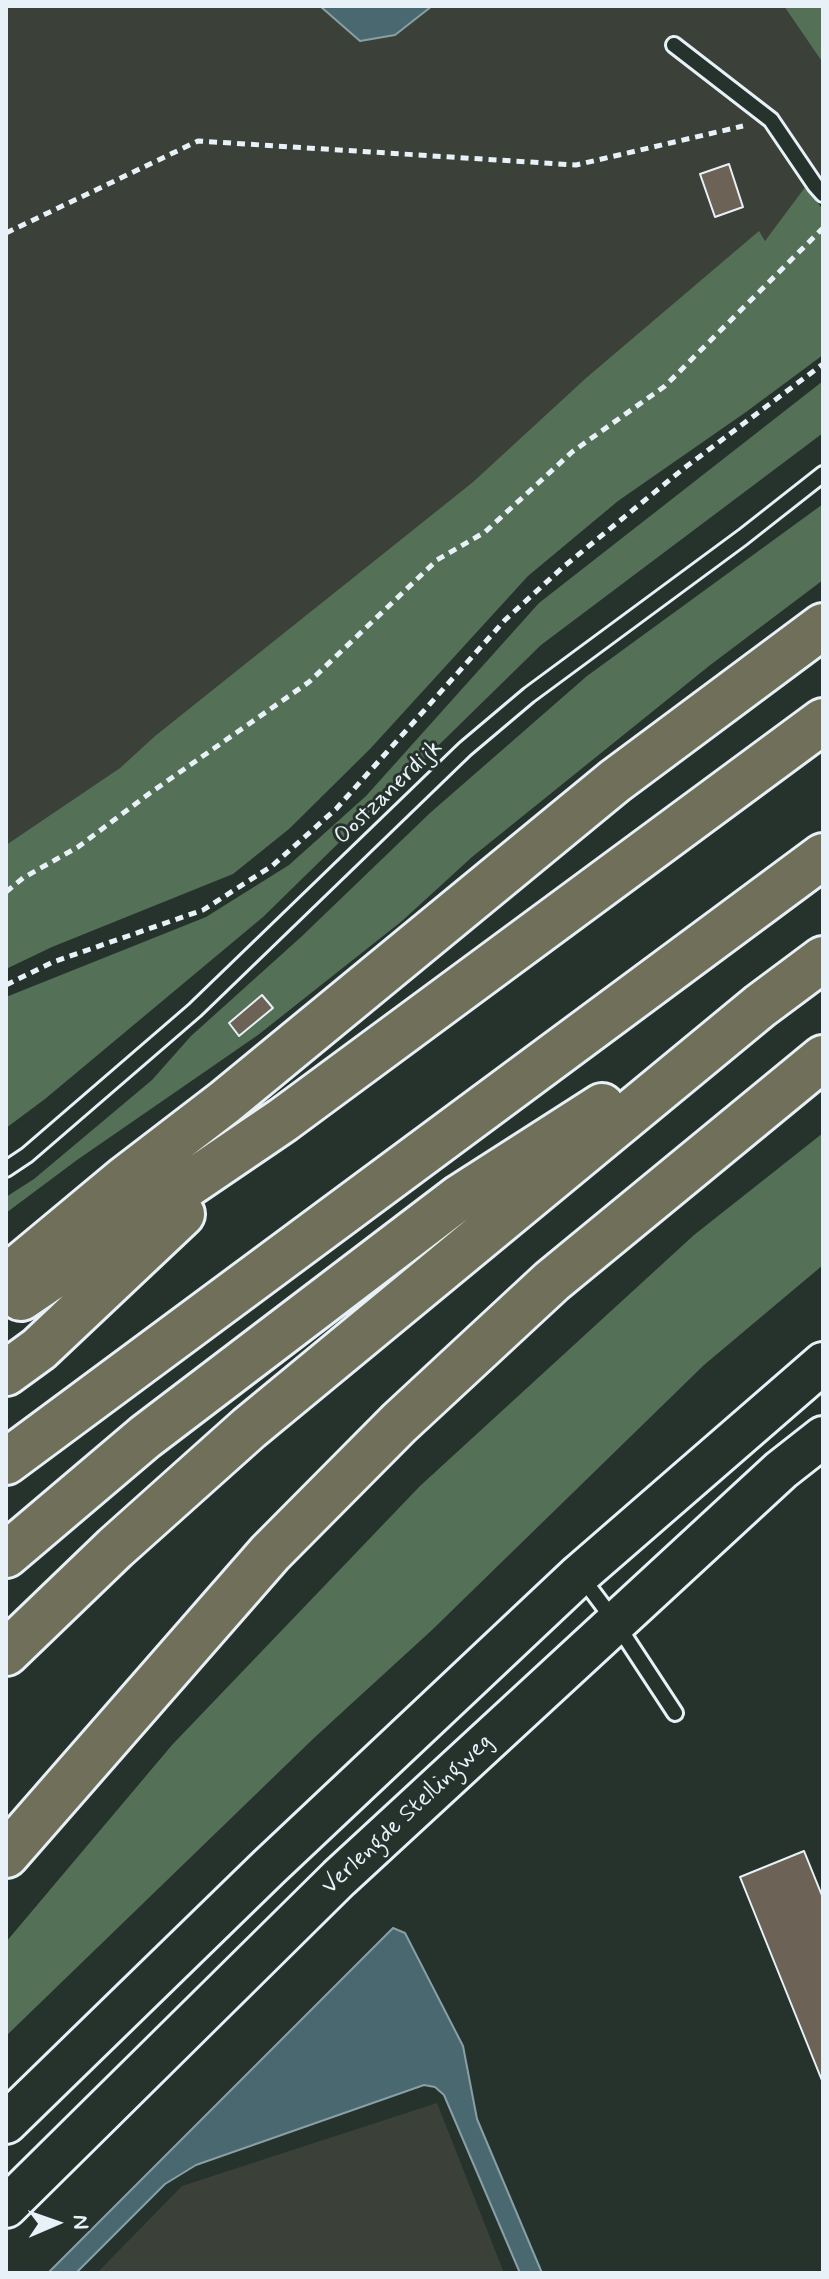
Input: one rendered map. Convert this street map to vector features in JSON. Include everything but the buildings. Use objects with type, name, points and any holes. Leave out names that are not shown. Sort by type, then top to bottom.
[{"type":"highway","points":[[6,1278],[615,781],[823,626]]},
{"type":"highway","points":[[6,1308],[283,1120],[823,721]]},
{"type":"highway","points":[[6,1462],[823,856]]},
{"type":"highway","points":[[6,1653],[115,1548],[249,1428],[760,1006],[823,959]]},
{"type":"highway","points":[[6,1555],[145,1437],[460,1197],[760,1006]]},
{"type":"highway","points":[[6,1855],[270,1553],[399,1423],[552,1281],[823,1058]]},
{"type":"highway","points":[[6,1373],[39,1349],[283,1120]]},
{"type":"main road","points":[[6,2123],[269,1867],[579,1575],[823,1363]]},
{"type":"main road","name":"Verlengde Stellingweg","points":[[6,2207],[339,1878],[781,1470],[823,1437]]},
{"type":"lane","points":[[674,45],[771,120],[823,194]]},
{"type":"lane","name":"Oostzanerdijk","points":[[6,1169],[27,1155],[195,1010],[465,749],[507,713],[823,474]]},
{"type":"lane","points":[[579,1575],[616,1623],[675,1713]]},
{"type":"path","points":[[6,233],[198,141],[576,165],[771,120]]},
{"type":"path","points":[[6,892],[23,878],[78,847],[309,682],[437,560],[485,532],[572,452],[665,386],[823,228]]},
{"type":"path","name":"Oostzanerdijk","points":[[6,985],[53,962],[203,910],[272,866],[336,809],[505,620],[562,568],[683,469],[823,364]]},
{"type":"shaded area","points":[[6,6],[320,6],[360,41],[395,35],[432,6],[784,6],[823,63],[823,176],[765,241],[759,232],[586,378],[473,482],[155,736],[120,768],[6,845]]},
{"type":"shaded area","points":[[437,2103],[504,2273],[97,2273],[182,2186]]},
{"type":"green space","points":[[784,6],[823,6],[823,63]]},
{"type":"green space","points":[[806,186],[823,210],[823,355],[618,501],[528,576],[370,749],[289,829],[233,874],[52,947],[6,969],[6,845],[120,768],[155,736],[473,482],[586,378],[759,231],[765,241]]},
{"type":"green space","points":[[823,381],[823,433],[541,645],[263,917],[6,1128],[6,997],[206,917],[289,865],[366,796],[539,603]]},
{"type":"green space","points":[[823,504],[823,580],[709,666],[472,857],[402,921],[258,1035],[6,1213],[6,1197],[34,1179],[152,1080],[191,1036],[301,937],[430,813],[587,676]]},
{"type":"green space","points":[[823,1133],[823,1265],[704,1365],[432,1630],[314,1738],[6,2036],[6,1942],[172,1745],[420,1486],[694,1235]]},
{"type":"water","points":[[320,6],[432,6],[395,35],[360,41]]},
{"type":"water","points":[[393,1928],[405,1933],[463,2046],[477,2119],[542,2273],[520,2273],[444,2095],[435,2087],[424,2085],[196,2165],[165,2184],[76,2273],[48,2273]]}]
